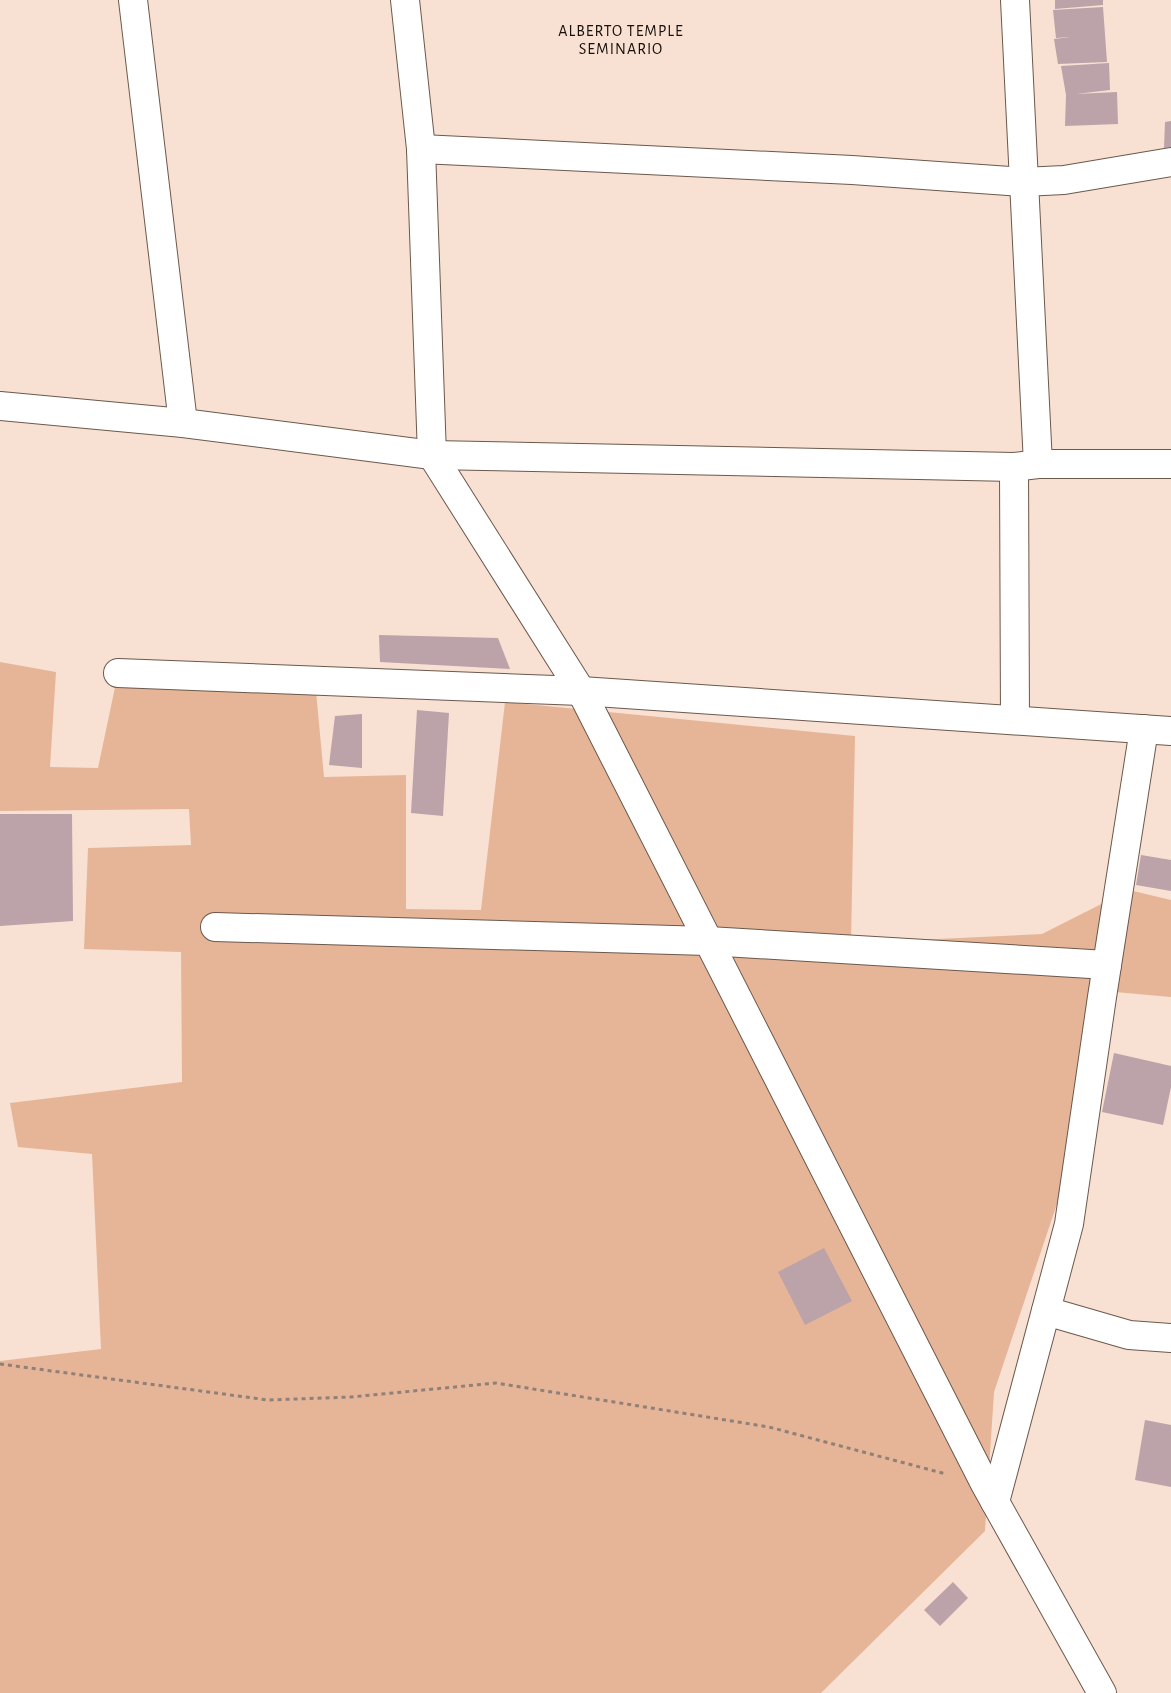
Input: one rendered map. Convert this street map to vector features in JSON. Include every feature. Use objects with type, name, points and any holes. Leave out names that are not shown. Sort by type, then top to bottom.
[{"type":"street","points":[[134,0],[183,423]]},
{"type":"street","points":[[405,0],[421,149],[432,455],[581,692],[990,1493],[1102,1693]]},
{"type":"street","points":[[1015,0],[1023,182],[1026,465],[1015,720]]},
{"type":"street","points":[[421,149],[842,169],[1023,182],[1064,180],[1171,162]]},
{"type":"street","points":[[0,406],[183,423],[432,455],[1026,465],[1171,464]]},
{"type":"street","points":[[118,673],[581,692],[1158,730],[1107,964],[1069,1224],[1046,1311],[990,1493]]},
{"type":"street","points":[[215,927],[708,941],[1107,964]]},
{"type":"street","points":[[1046,1311],[1129,1335],[1171,1338]]},
{"type":"path","points":[[0,1364],[268,1400],[350,1397],[496,1383],[769,1427],[990,1493]]},
{"type":"shaded area","points":[[0,662],[56,672],[50,767],[98,768],[118,673],[316,691],[324,777],[406,775],[406,909],[481,910],[505,702],[855,736],[851,943],[1042,934],[1129,890],[1171,900],[1171,997],[1115,992],[1085,1120],[994,1392],[985,1531],[821,1693],[0,1693],[0,1361],[101,1349],[92,1154],[18,1147],[10,1103],[182,1082],[181,952],[84,949],[88,848],[191,845],[189,809],[0,811]]},
{"type":"building","points":[[1055,0],[1103,0],[1103,5],[1055,9]]},
{"type":"building","points":[[1103,7],[1107,62],[1058,64],[1054,39],[1070,37],[1056,38],[1053,10]]},
{"type":"building","points":[[1109,63],[1110,90],[1076,94],[1117,92],[1118,124],[1065,126],[1066,95],[1061,66]]},
{"type":"building","points":[[1171,121],[1171,147],[1164,148],[1165,122]]},
{"type":"building","points":[[379,635],[498,638],[510,669],[380,662]]},
{"type":"building","points":[[417,710],[449,713],[443,816],[411,813]]},
{"type":"building","points":[[362,714],[362,768],[329,765],[335,716]]},
{"type":"building","points":[[0,814],[72,814],[73,921],[0,926]]},
{"type":"building","points":[[1141,855],[1171,860],[1171,891],[1136,885]]},
{"type":"building","points":[[1114,1053],[1171,1066],[1171,1087],[1163,1125],[1102,1112]]},
{"type":"building","points":[[824,1248],[852,1301],[805,1325],[778,1272]]},
{"type":"building","points":[[1145,1420],[1171,1425],[1171,1487],[1135,1480]]},
{"type":"building","points":[[953,1582],[968,1598],[940,1626],[924,1610]]},
{"type":"district","name":"ALBERTO TEMPLE SEMINARIO","points":[[621,39]]}]
